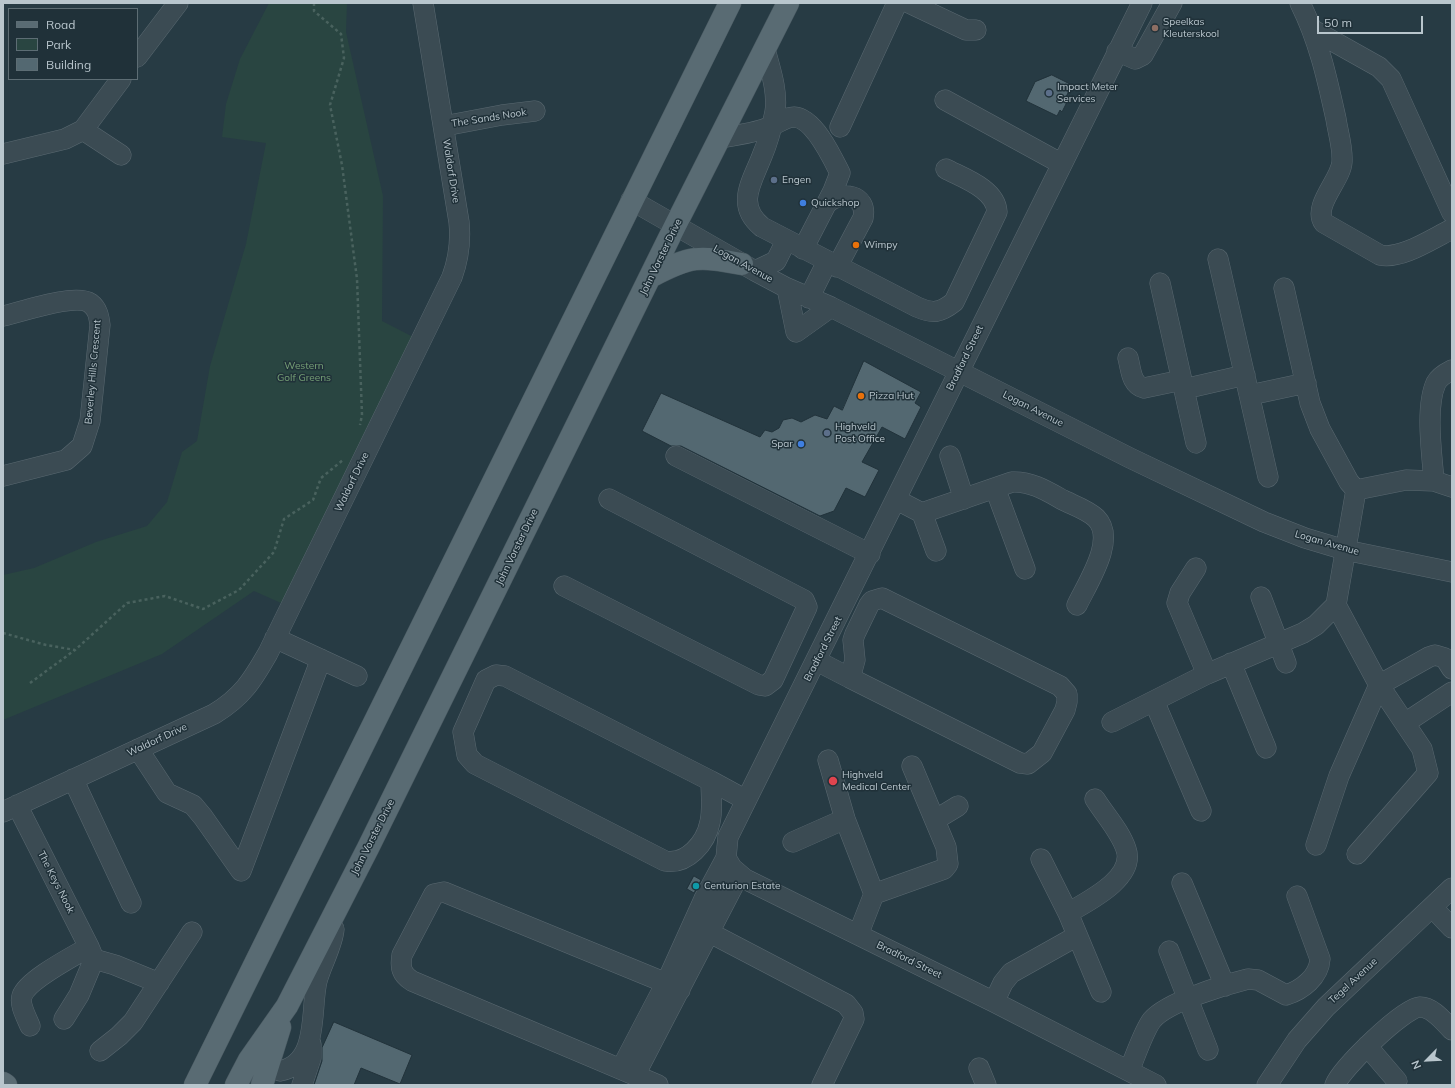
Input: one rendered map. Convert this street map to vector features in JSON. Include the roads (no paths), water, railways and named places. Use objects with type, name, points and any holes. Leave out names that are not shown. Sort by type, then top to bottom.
[{"type":"main road","points":[[195,1085],[631,200],[730,3]]},
{"type":"main road","name":"John Vorster Drive","points":[[236,1085],[270,1073],[287,1006],[368,848],[652,276],[675,226],[788,3]]},
{"type":"main road","points":[[652,276],[678,262],[691,259],[706,258],[749,267]]},
{"type":"street","points":[[138,56],[178,3]]},
{"type":"street","name":"Waldorf Drive","points":[[10,809],[214,714],[232,703],[253,679],[275,638],[452,278],[458,260],[461,243],[459,222],[423,3]]},
{"type":"street","points":[[840,127],[897,3]]},
{"type":"street","points":[[909,3],[966,30],[976,30]]},
{"type":"street","points":[[1117,52],[1132,59],[1139,58],[1143,55],[1168,9],[1141,3]]},
{"type":"street","name":"Bradford Street","points":[[1141,3],[958,371],[870,554],[746,800],[727,841],[726,858],[732,868],[739,875],[994,1002],[1156,1085]]},
{"type":"street","points":[[1300,3],[1313,30],[1328,83],[1342,154],[1341,170],[1321,208],[1320,218],[1324,223],[1386,257],[1400,254],[1452,229]]},
{"type":"street","points":[[1132,22],[1154,35]]},
{"type":"street","points":[[1313,30],[1379,67],[1391,79],[1452,213]]},
{"type":"street","points":[[765,49],[774,86],[775,111],[768,140],[749,186],[747,206],[757,223],[794,245],[931,313],[942,310],[954,302],[974,263],[997,212],[997,207],[991,195],[946,169]]},
{"type":"street","points":[[3,154],[65,139],[83,130],[120,80]]},
{"type":"street","points":[[945,100],[1062,164]]},
{"type":"street","name":"The Sands Nook","points":[[444,126],[502,115],[535,111]]},
{"type":"street","points":[[720,138],[771,126],[779,121],[794,117],[803,119],[816,132],[840,173],[826,204],[794,245],[776,261],[749,267]]},
{"type":"street","points":[[83,130],[121,155]]},
{"type":"street","points":[[809,298],[864,212],[854,197],[847,195],[838,195],[826,204]]},
{"type":"street","name":"Logan Avenue","points":[[631,200],[787,288],[831,307],[1130,458],[1264,522],[1305,538],[1345,550],[1452,572]]},
{"type":"street","points":[[1218,259],[1268,477]]},
{"type":"street","points":[[974,263],[1004,278]]},
{"type":"street","points":[[1160,283],[1196,443]]},
{"type":"street","points":[[787,288],[796,332],[831,307]]},
{"type":"street","points":[[1284,288],[1315,417],[1349,482],[1356,490]]},
{"type":"street","name":"Beverley Hills Crescent","points":[[3,316],[57,303],[80,300],[90,303],[95,309],[99,316],[100,325],[90,420],[82,446],[66,460],[3,476]]},
{"type":"street","points":[[1128,358],[1134,381],[1140,387],[1144,388],[1245,375]]},
{"type":"street","points":[[1356,490],[1406,480],[1443,484],[1430,409],[1436,382],[1444,374],[1452,370]]},
{"type":"street","points":[[1250,395],[1306,383]]},
{"type":"street","points":[[676,456],[870,554]]},
{"type":"street","points":[[950,456],[964,499]]},
{"type":"street","points":[[922,513],[1012,482],[1020,482],[1038,487],[1094,516],[1102,526],[1104,540],[1102,550],[1077,605]]},
{"type":"street","points":[[995,488],[1025,569]]},
{"type":"street","points":[[1112,722],[1207,674],[1278,642],[1303,633],[1316,625],[1336,605],[1356,490]]},
{"type":"street","points":[[564,586],[759,685],[765,686],[773,680],[807,607],[800,597],[609,499]]},
{"type":"street","points":[[896,500],[922,513],[936,551]]},
{"type":"street","points":[[1196,568],[1180,593],[1177,603],[1207,674]]},
{"type":"street","points":[[1261,597],[1286,663]]},
{"type":"street","points":[[792,640],[850,678],[1024,764],[1031,762],[1042,753],[1065,710],[1067,702],[1067,694],[1057,683],[882,598],[872,601],[855,634],[853,640],[855,660],[850,678]]},
{"type":"street","points":[[1336,605],[1379,685],[1422,748],[1428,773],[1357,854]]},
{"type":"street","points":[[275,638],[357,676]]},
{"type":"street","points":[[1316,845],[1339,776],[1379,685],[1429,657],[1436,655],[1445,658],[1452,669]]},
{"type":"street","points":[[138,749],[167,793],[193,805],[203,816],[241,871],[321,659]]},
{"type":"street","points":[[1231,663],[1266,748]]},
{"type":"street","points":[[711,781],[710,822],[706,834],[693,852],[686,858],[673,862],[665,861],[475,764],[468,755],[463,732],[486,680],[496,675],[505,676],[711,781],[746,800]]},
{"type":"street","points":[[1405,723],[1452,692]]},
{"type":"street","points":[[1154,701],[1201,811]]},
{"type":"street","points":[[828,760],[845,819],[874,894],[858,935]]},
{"type":"street","points":[[874,894],[946,867],[948,859],[946,847],[912,766]]},
{"type":"street","points":[[73,779],[131,903]]},
{"type":"street","points":[[1068,913],[1107,890],[1126,866],[1128,859],[1124,844],[1095,799]]},
{"type":"street","points":[[935,820],[958,806]]},
{"type":"street","name":"The Keys Nook","points":[[10,809],[92,953]]},
{"type":"street","points":[[793,842],[845,819]]},
{"type":"street","points":[[673,986],[693,924],[726,858]]},
{"type":"street","points":[[1041,859],[1068,913],[1102,992]]},
{"type":"street","points":[[628,1072],[673,986],[710,934],[739,875]]},
{"type":"street","points":[[1182,883],[1225,986]]},
{"type":"street","name":"Tegel Avenue","points":[[1267,1085],[1297,1040],[1326,1007],[1433,908],[1452,888]]},
{"type":"street","points":[[658,1085],[412,981],[406,977],[400,965],[402,955],[434,894],[444,892],[673,986]]},
{"type":"street","points":[[1129,1071],[1151,1021],[1160,1012],[1188,998],[1244,980],[1254,979],[1286,995],[1301,988],[1310,980],[1320,964],[1320,959],[1297,896]]},
{"type":"street","points":[[1433,908],[1452,928]]},
{"type":"street","points":[[302,1085],[311,1058],[314,992],[334,931],[331,919]]},
{"type":"street","points":[[693,924],[846,1004],[854,1019],[822,1085]]},
{"type":"street","points":[[100,1051],[119,1036],[132,1022],[192,932]]},
{"type":"street","points":[[994,1002],[1003,983],[1011,972],[1077,936]]},
{"type":"street","points":[[1169,951],[1208,1050]]},
{"type":"street","points":[[92,953],[115,965],[159,983]]},
{"type":"street","points":[[64,1019],[79,995],[92,953]]},
{"type":"street","points":[[30,1026],[24,1010],[22,997],[28,986],[49,971],[92,953]]},
{"type":"street","points":[[1335,1085],[1340,1075],[1367,1046],[1388,1028],[1416,1008],[1430,1009],[1449,1022]]},
{"type":"street","points":[[270,1073],[293,1066],[311,1042]]},
{"type":"street","points":[[1367,1046],[1397,1081]]},
{"type":"place","name":"Speelkas Kleuterskool","points":[[1155,28]]},
{"type":"place","name":"Impact Meter Services","points":[[1049,93]]},
{"type":"place","name":"Engen","points":[[774,180]]},
{"type":"place","name":"Quickshop","points":[[803,203]]},
{"type":"place","name":"Wimpy","points":[[856,245]]},
{"type":"place","name":"Pizza Hut","points":[[861,396]]},
{"type":"place","name":"Highveld Post Office","points":[[827,433]]},
{"type":"place","name":"Spar","points":[[801,444]]},
{"type":"place","name":"Highveld Medical Center","points":[[833,781]]},
{"type":"place","name":"Centurion Estate","points":[[696,886]]},
{"type":"park label","name":"Western Golf Greens","points":[[304,372]]}]
